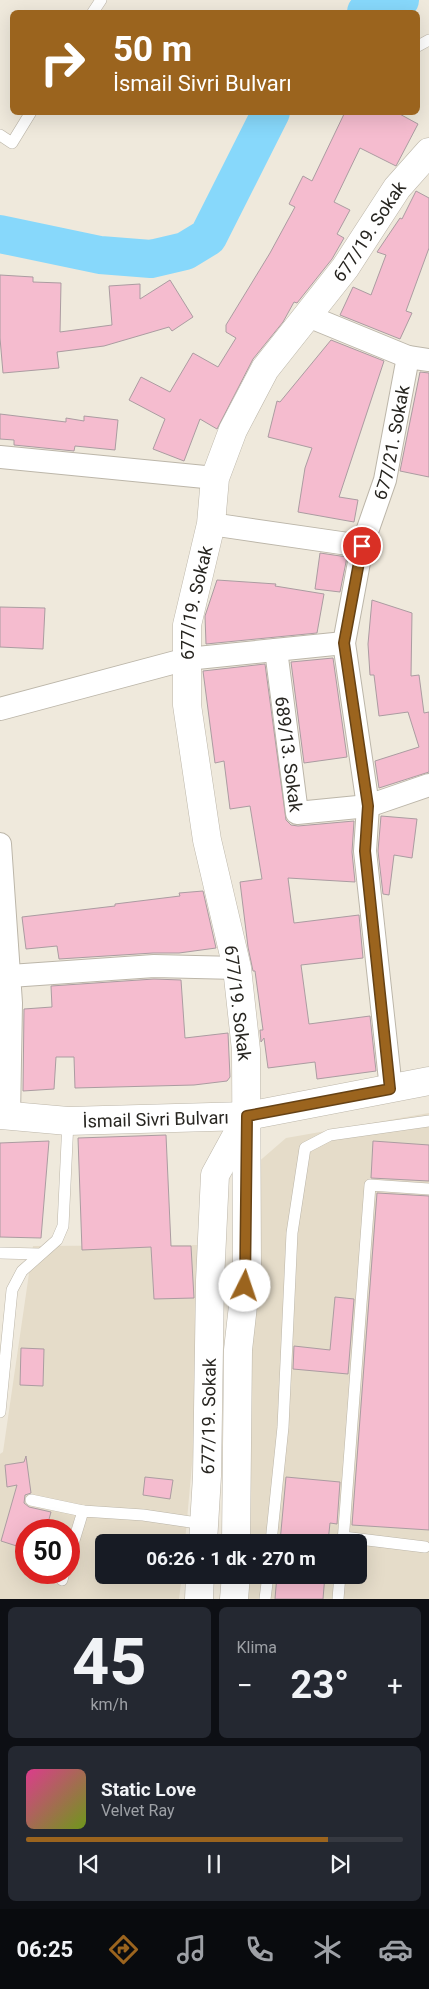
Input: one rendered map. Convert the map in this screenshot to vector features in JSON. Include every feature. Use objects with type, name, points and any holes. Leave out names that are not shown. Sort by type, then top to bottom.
[{"type":"main road","name":"677/19. Sokak","points":[[236,1534],[238,1350],[247,1270],[246,1050],[237,968],[207,840],[187,705],[187,625],[211,524],[216,478],[233,430],[265,368],[308,316],[344,268],[396,188],[429,152]]},
{"type":"main road","name":"İsmail Sivri Bulvarı","points":[[4,1116],[68,1121],[247,1116],[429,1081]]},
{"type":"main road","name":"677/19. Sokak","points":[[203,1533],[215,1175],[247,1116]]},
{"type":"main road","points":[[199,1599],[200,1584]]},
{"type":"main road","points":[[234,1599],[235,1584]]},
{"type":"street","points":[[308,316],[419,359]]},
{"type":"street","name":"677/21. Sokak","points":[[390,1089],[365,851],[368,806],[344,643],[362,546],[385,480],[419,359]]},
{"type":"street","points":[[0,457],[216,478]]},
{"type":"street","points":[[211,524],[362,546]]},
{"type":"street","points":[[0,709],[187,659],[344,643]]},
{"type":"street","name":"689/13. Sokak","points":[[276,650],[297,813],[368,806],[429,785]]},
{"type":"street","points":[[0,844],[10,976],[6,1001],[4,1116]]},
{"type":"street","points":[[10,976],[154,966],[237,968]]},
{"type":"lane","points":[[0,135],[12,143],[29,115]]},
{"type":"lane","points":[[0,1412],[12,1290],[22,1271],[57,1240],[63,1226],[68,1121]]},
{"type":"lane","points":[[272,1534],[283,1427],[292,1233],[305,1148],[330,1135],[429,1121]]},
{"type":"lane","points":[[343,1534],[370,1185],[429,1190]]},
{"type":"lane","points":[[0,1252],[39,1254]]},
{"type":"lane","points":[[31,1500],[83,1511],[143,1515],[203,1533]]},
{"type":"lane","points":[[80,1521],[83,1511]]},
{"type":"lane","points":[[367,1542],[426,1547]]},
{"type":"lane","points":[[265,1599],[267,1584]]},
{"type":"lane","points":[[338,1599],[339,1584]]},
{"type":"shaded area","points":[[429,1113],[429,1599],[238,1599],[239,1584],[367,1584],[367,1534],[240,1534],[256,1164],[286,1138]]},
{"type":"shaded area","points":[[202,1245],[200,1375],[186,1534],[95,1534],[95,1584],[181,1584],[179,1599],[0,1599],[0,1454],[3,1452],[33,1246]]},
{"type":"building","points":[[344,115],[402,115],[418,124],[396,166],[360,148],[334,202],[350,210],[337,234],[344,238],[332,259],[297,303],[294,302],[283,322],[253,359],[217,429],[200,419],[184,461],[153,449],[165,419],[129,400],[141,377],[170,392],[193,353],[218,367],[236,338],[226,332],[226,325],[270,253],[295,207],[289,204],[303,176],[312,181]]},
{"type":"building","points":[[416,191],[429,198],[429,248],[406,311],[412,313],[400,339],[340,315],[353,287],[371,295],[386,255],[377,252],[400,218],[402,219]]},
{"type":"building","points":[[0,275],[33,277],[33,282],[61,283],[60,332],[112,325],[109,286],[140,284],[140,299],[170,280],[193,317],[172,331],[169,327],[104,346],[57,352],[59,368],[3,373],[0,338]]},
{"type":"building","points":[[331,340],[384,361],[339,497],[358,500],[354,522],[298,512],[305,468],[312,448],[268,437],[277,401],[280,402]]},
{"type":"building","points":[[420,372],[429,373],[429,477],[400,471]]},
{"type":"building","points":[[0,414],[66,422],[66,418],[84,421],[84,416],[118,420],[115,450],[75,446],[74,451],[14,445],[14,440],[0,439]]},
{"type":"building","points":[[320,553],[347,557],[340,592],[315,589]]},
{"type":"building","points":[[217,580],[276,584],[275,586],[324,594],[317,633],[206,644],[205,616]]},
{"type":"building","points":[[372,600],[412,613],[411,676],[419,675],[424,713],[429,712],[429,772],[379,788],[375,761],[419,747],[408,712],[379,716],[374,675],[370,675],[368,644]]},
{"type":"building","points":[[0,607],[45,608],[43,649],[0,647]]},
{"type":"building","points":[[333,658],[347,757],[304,763],[291,662]]},
{"type":"building","points":[[265,664],[286,820],[291,825],[298,826],[354,821],[352,852],[355,882],[288,878],[294,923],[359,915],[363,958],[301,965],[309,1024],[370,1016],[376,1071],[317,1079],[315,1062],[268,1068],[264,1038],[261,1042],[260,1030],[263,1030],[255,971],[253,971],[248,947],[240,882],[262,879],[250,806],[230,809],[224,761],[215,763],[203,671]]},
{"type":"building","points":[[381,816],[417,819],[412,858],[394,855],[389,895],[383,894],[378,851]]},
{"type":"building","points":[[203,891],[216,948],[179,953],[59,959],[57,946],[26,949],[22,917],[115,906],[115,904],[180,896],[179,893]]},
{"type":"building","points":[[154,979],[181,980],[185,1038],[228,1033],[230,1077],[227,1081],[194,1085],[75,1088],[74,1057],[56,1057],[54,1089],[23,1091],[24,1009],[52,1007],[51,986]]},
{"type":"building","points":[[166,1135],[171,1246],[191,1246],[194,1298],[154,1299],[151,1247],[82,1250],[78,1138]]},
{"type":"building","points":[[49,1141],[41,1238],[0,1237],[0,1143]]},
{"type":"building","points":[[373,1141],[429,1145],[429,1181],[371,1178]]},
{"type":"building","points":[[377,1193],[429,1196],[429,1530],[352,1525]]},
{"type":"building","points":[[335,1297],[354,1299],[348,1374],[293,1369],[294,1346],[330,1350]]},
{"type":"building","points":[[21,1348],[44,1349],[43,1386],[20,1385]]},
{"type":"building","points":[[26,1456],[31,1493],[25,1495],[24,1503],[29,1507],[51,1512],[49,1519],[15,1519],[15,1545],[1,1541],[17,1485],[7,1487],[5,1465],[24,1462]]},
{"type":"building","points":[[145,1477],[173,1480],[170,1499],[143,1495]]},
{"type":"building","points":[[286,1477],[340,1482],[337,1524],[330,1523],[329,1534],[281,1534]]},
{"type":"building","points":[[276,1584],[324,1584],[323,1599],[275,1599]]},
{"type":"waterway","points":[[372,10],[400,0]]},
{"type":"waterway","points":[[0,234],[100,255],[151,259],[185,251],[208,237],[269,115]]},
{"type":"route","points":[[245,1286],[247,1270],[245,1189],[247,1116],[390,1089],[365,851],[368,806],[344,643],[362,546]]}]
